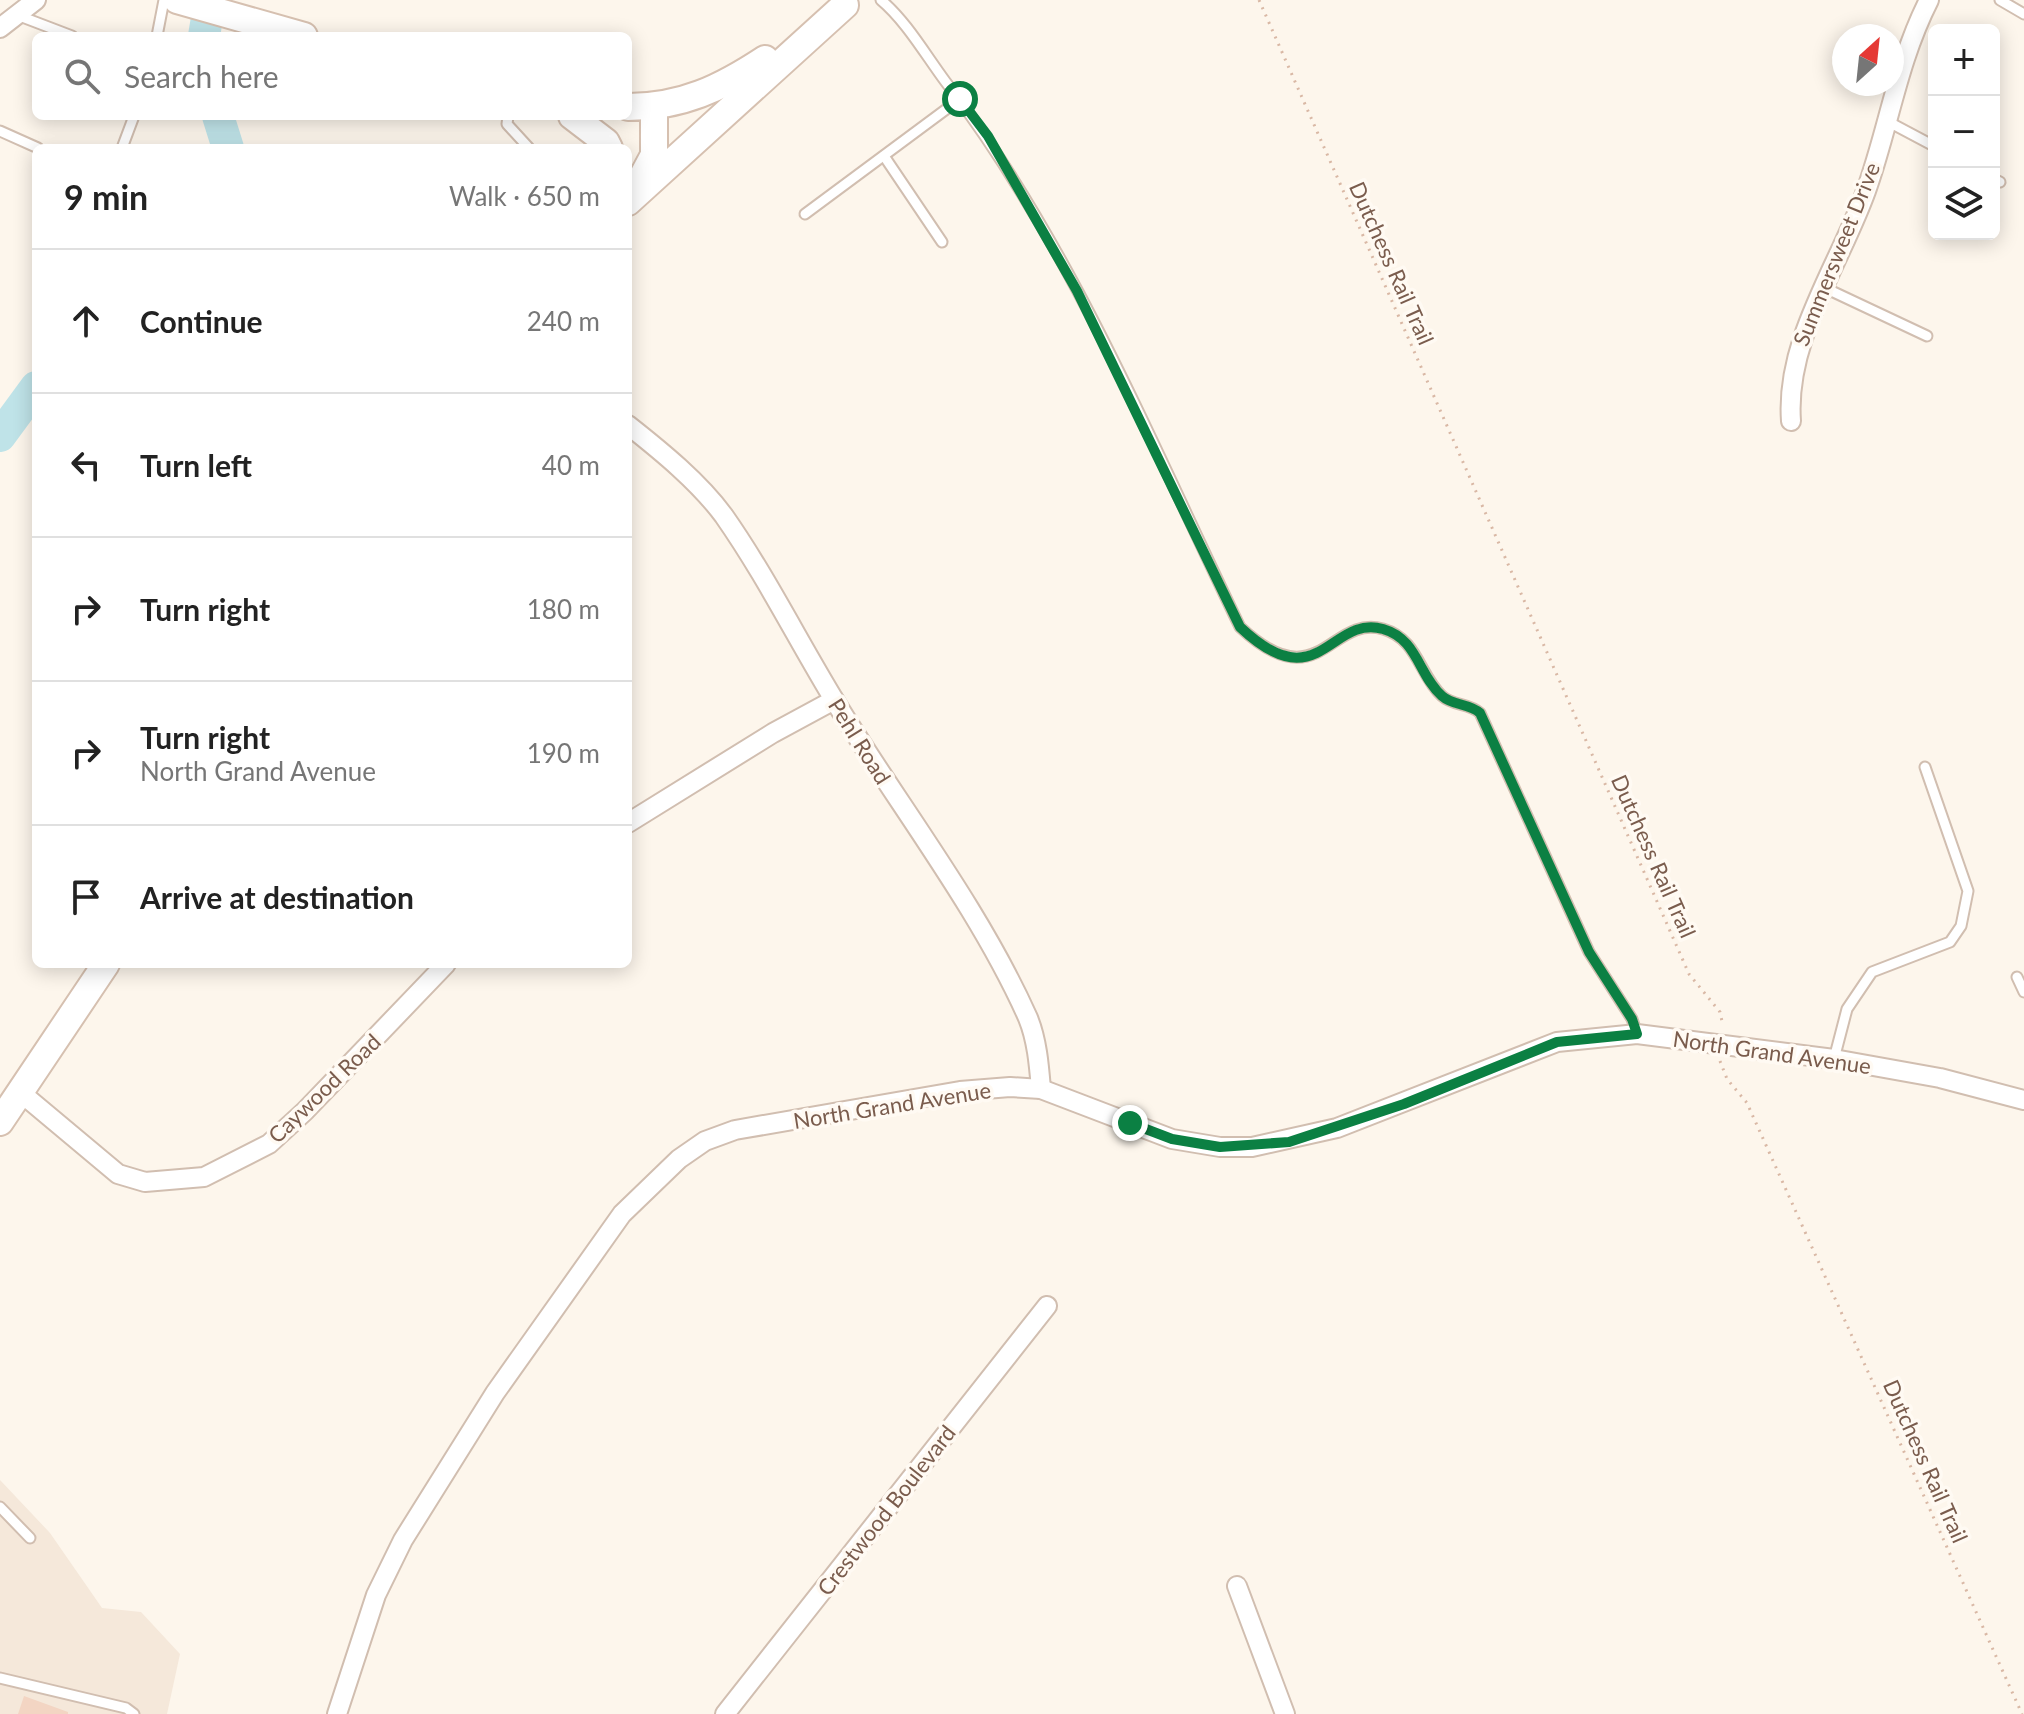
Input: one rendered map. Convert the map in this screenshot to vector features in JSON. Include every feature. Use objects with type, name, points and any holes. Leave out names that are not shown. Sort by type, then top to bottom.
[{"type":"main road","points":[[179,0],[291,32]]},
{"type":"main road","points":[[632,107],[683,102],[713,91],[848,2]]},
{"type":"main road","points":[[632,195],[848,2]]},
{"type":"main road","points":[[632,192],[654,155],[654,107]]},
{"type":"main road","points":[[577,120],[607,144]]},
{"type":"main road","points":[[0,1122],[103,968]]},
{"type":"street","points":[[0,28],[36,0]]},
{"type":"street","name":"Summersweet Drive","points":[[1791,421],[1789,389],[1795,356],[1867,188],[1897,74],[1929,0]]},
{"type":"street","name":"Pehl Road","points":[[632,428],[660,451],[722,514],[834,700],[967,907],[1028,1019],[1036,1045],[1041,1089]]},
{"type":"street","points":[[632,821],[834,700]]},
{"type":"street","name":"Caywood Road","points":[[20,1092],[118,1174],[145,1182],[204,1177],[269,1144],[305,1111],[442,968]]},
{"type":"street","name":"North Grand Avenue","points":[[337,1714],[376,1595],[427,1497],[577,1274],[622,1214],[679,1159],[705,1141],[735,1130],[960,1091],[1041,1089],[1172,1139],[1220,1147],[1252,1147],[1337,1128],[1557,1042],[1637,1034],[1834,1059],[1940,1078],[2024,1100]]},
{"type":"street","name":"Crestwood Boulevard","points":[[725,1714],[1047,1306]]},
{"type":"street","points":[[1237,1586],[1285,1714]]},
{"type":"lane","points":[[158,32],[164,0]]},
{"type":"lane","points":[[881,0],[988,136],[1077,291],[1240,627],[1255,641],[1295,658],[1312,657],[1353,630],[1368,627],[1383,629],[1411,646],[1439,694],[1449,701],[1472,705],[1480,713],[1589,952],[1632,1019],[1637,1034]]},
{"type":"lane","points":[[2000,0],[2024,14]]},
{"type":"lane","points":[[17,15],[62,32]]},
{"type":"lane","points":[[805,214],[960,99]]},
{"type":"lane","points":[[124,144],[132,120]]},
{"type":"lane","points":[[508,120],[507,124],[525,144]]},
{"type":"lane","points":[[1885,120],[1928,143]]},
{"type":"lane","points":[[0,131],[32,145]]},
{"type":"lane","points":[[884,156],[942,242]]},
{"type":"lane","points":[[1825,288],[1927,336]]},
{"type":"lane","points":[[1834,1059],[1847,1009],[1872,972],[1950,942],[1961,926],[1968,891],[1925,767]]},
{"type":"lane","points":[[2017,977],[2024,992]]},
{"type":"lane","points":[[0,1507],[30,1538]]},
{"type":"lane","points":[[0,1678],[126,1708],[134,1714]]},
{"type":"path","name":"Dutchess Rail Trail","points":[[1259,0],[1689,974],[1722,1018],[1720,1060],[1723,1072],[1747,1103],[2022,1714]]},
{"type":"shaded area","points":[[0,1480],[50,1533],[102,1608],[141,1612],[180,1654],[167,1714],[0,1714]]},
{"type":"building","points":[[24,1696],[68,1712],[68,1714],[18,1714]]},
{"type":"waterway","points":[[205,32],[210,0]]},
{"type":"waterway","points":[[219,120],[227,144]]},
{"type":"waterway","points":[[0,436],[32,392]]},
{"type":"route","points":[[960,99],[988,136],[1077,291],[1240,627],[1255,641],[1295,658],[1312,657],[1353,630],[1368,627],[1383,629],[1411,646],[1439,694],[1449,701],[1472,705],[1480,713],[1589,952],[1632,1019],[1637,1034],[1602,1035],[1557,1042],[1517,1055],[1404,1104],[1289,1142],[1220,1147],[1172,1139],[1130,1123]]}]
